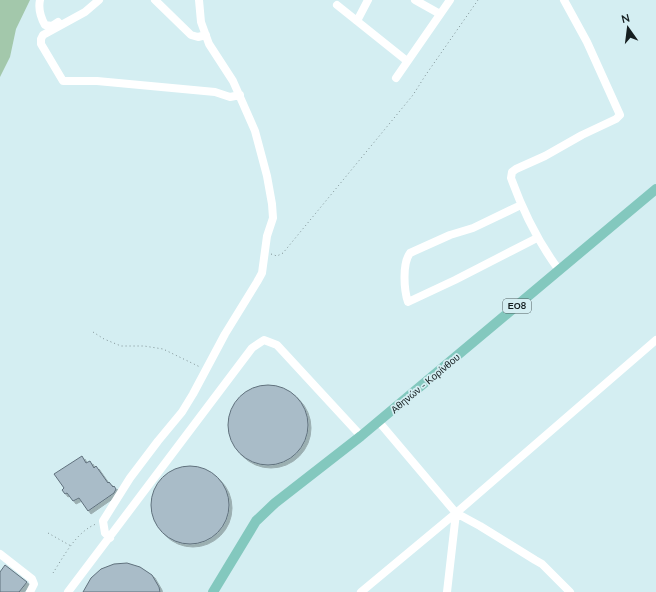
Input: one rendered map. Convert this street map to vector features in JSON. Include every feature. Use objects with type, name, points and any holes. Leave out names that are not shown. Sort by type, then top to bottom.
[{"type":"main road","name":"Αθηνών - Κορίνθου","points":[[213,592],[256,521],[275,503],[379,422],[656,190]]},
{"type":"street","points":[[40,0],[39,7],[41,18],[45,24],[52,26],[98,0]]},
{"type":"street","points":[[98,0],[85,12],[44,35],[41,39],[41,44],[63,81],[97,81],[215,92],[230,97],[240,95]]},
{"type":"street","points":[[154,0],[191,35],[198,37],[206,35]]},
{"type":"street","points":[[110,538],[105,533],[103,521],[130,478],[182,412],[194,394],[225,334],[262,273],[267,236],[273,218],[271,193],[255,131],[240,95],[225,68],[208,44],[201,22],[198,0]]},
{"type":"street","points":[[357,21],[368,0]]},
{"type":"street","points":[[415,0],[440,14]]},
{"type":"street","points":[[396,78],[450,0]]},
{"type":"street","points":[[559,270],[537,238],[521,205],[511,178],[514,170],[545,156],[616,119],[620,115],[587,42],[564,0]]},
{"type":"street","points":[[337,5],[407,61]]},
{"type":"street","points":[[521,205],[473,228],[450,235],[410,253],[407,259],[405,278],[408,302],[537,238]]},
{"type":"street","points":[[68,592],[252,348],[264,340],[277,345],[361,436]]},
{"type":"street","points":[[361,592],[456,513],[656,340]]},
{"type":"street","points":[[379,422],[456,513],[542,564],[570,592]]},
{"type":"street","points":[[447,592],[456,513]]},
{"type":"street","points":[[0,554],[32,579],[34,584],[30,592]]},
{"type":"path","points":[[266,250],[277,256],[283,253],[413,94],[478,0]]},
{"type":"path","points":[[93,332],[120,346],[144,346],[163,349],[206,369]]},
{"type":"path","points":[[53,573],[78,538],[92,525],[103,521]]},
{"type":"path","points":[[48,533],[71,546]]},
{"type":"green space","points":[[0,0],[30,0],[16,29],[10,57],[0,77]]},
{"type":"building","points":[[268,385],[283,388],[296,397],[305,410],[308,425],[305,440],[296,453],[283,462],[268,465],[253,462],[240,453],[231,440],[228,425],[231,410],[240,397],[253,388]]},
{"type":"building","points":[[82,456],[86,463],[90,461],[94,468],[96,466],[108,483],[109,482],[116,489],[114,493],[88,511],[79,498],[73,501],[67,493],[65,494],[62,490],[64,488],[54,474]]},
{"type":"building","points":[[190,466],[205,469],[218,477],[226,490],[229,505],[226,520],[218,533],[205,541],[190,544],[175,541],[162,533],[154,520],[151,505],[154,490],[162,477],[175,469]]},
{"type":"building","points":[[127,563],[140,567],[152,575],[159,587],[160,592],[83,592],[91,578],[101,569],[114,564]]},
{"type":"building","points":[[5,565],[27,582],[19,592],[0,592],[0,572]]}]
